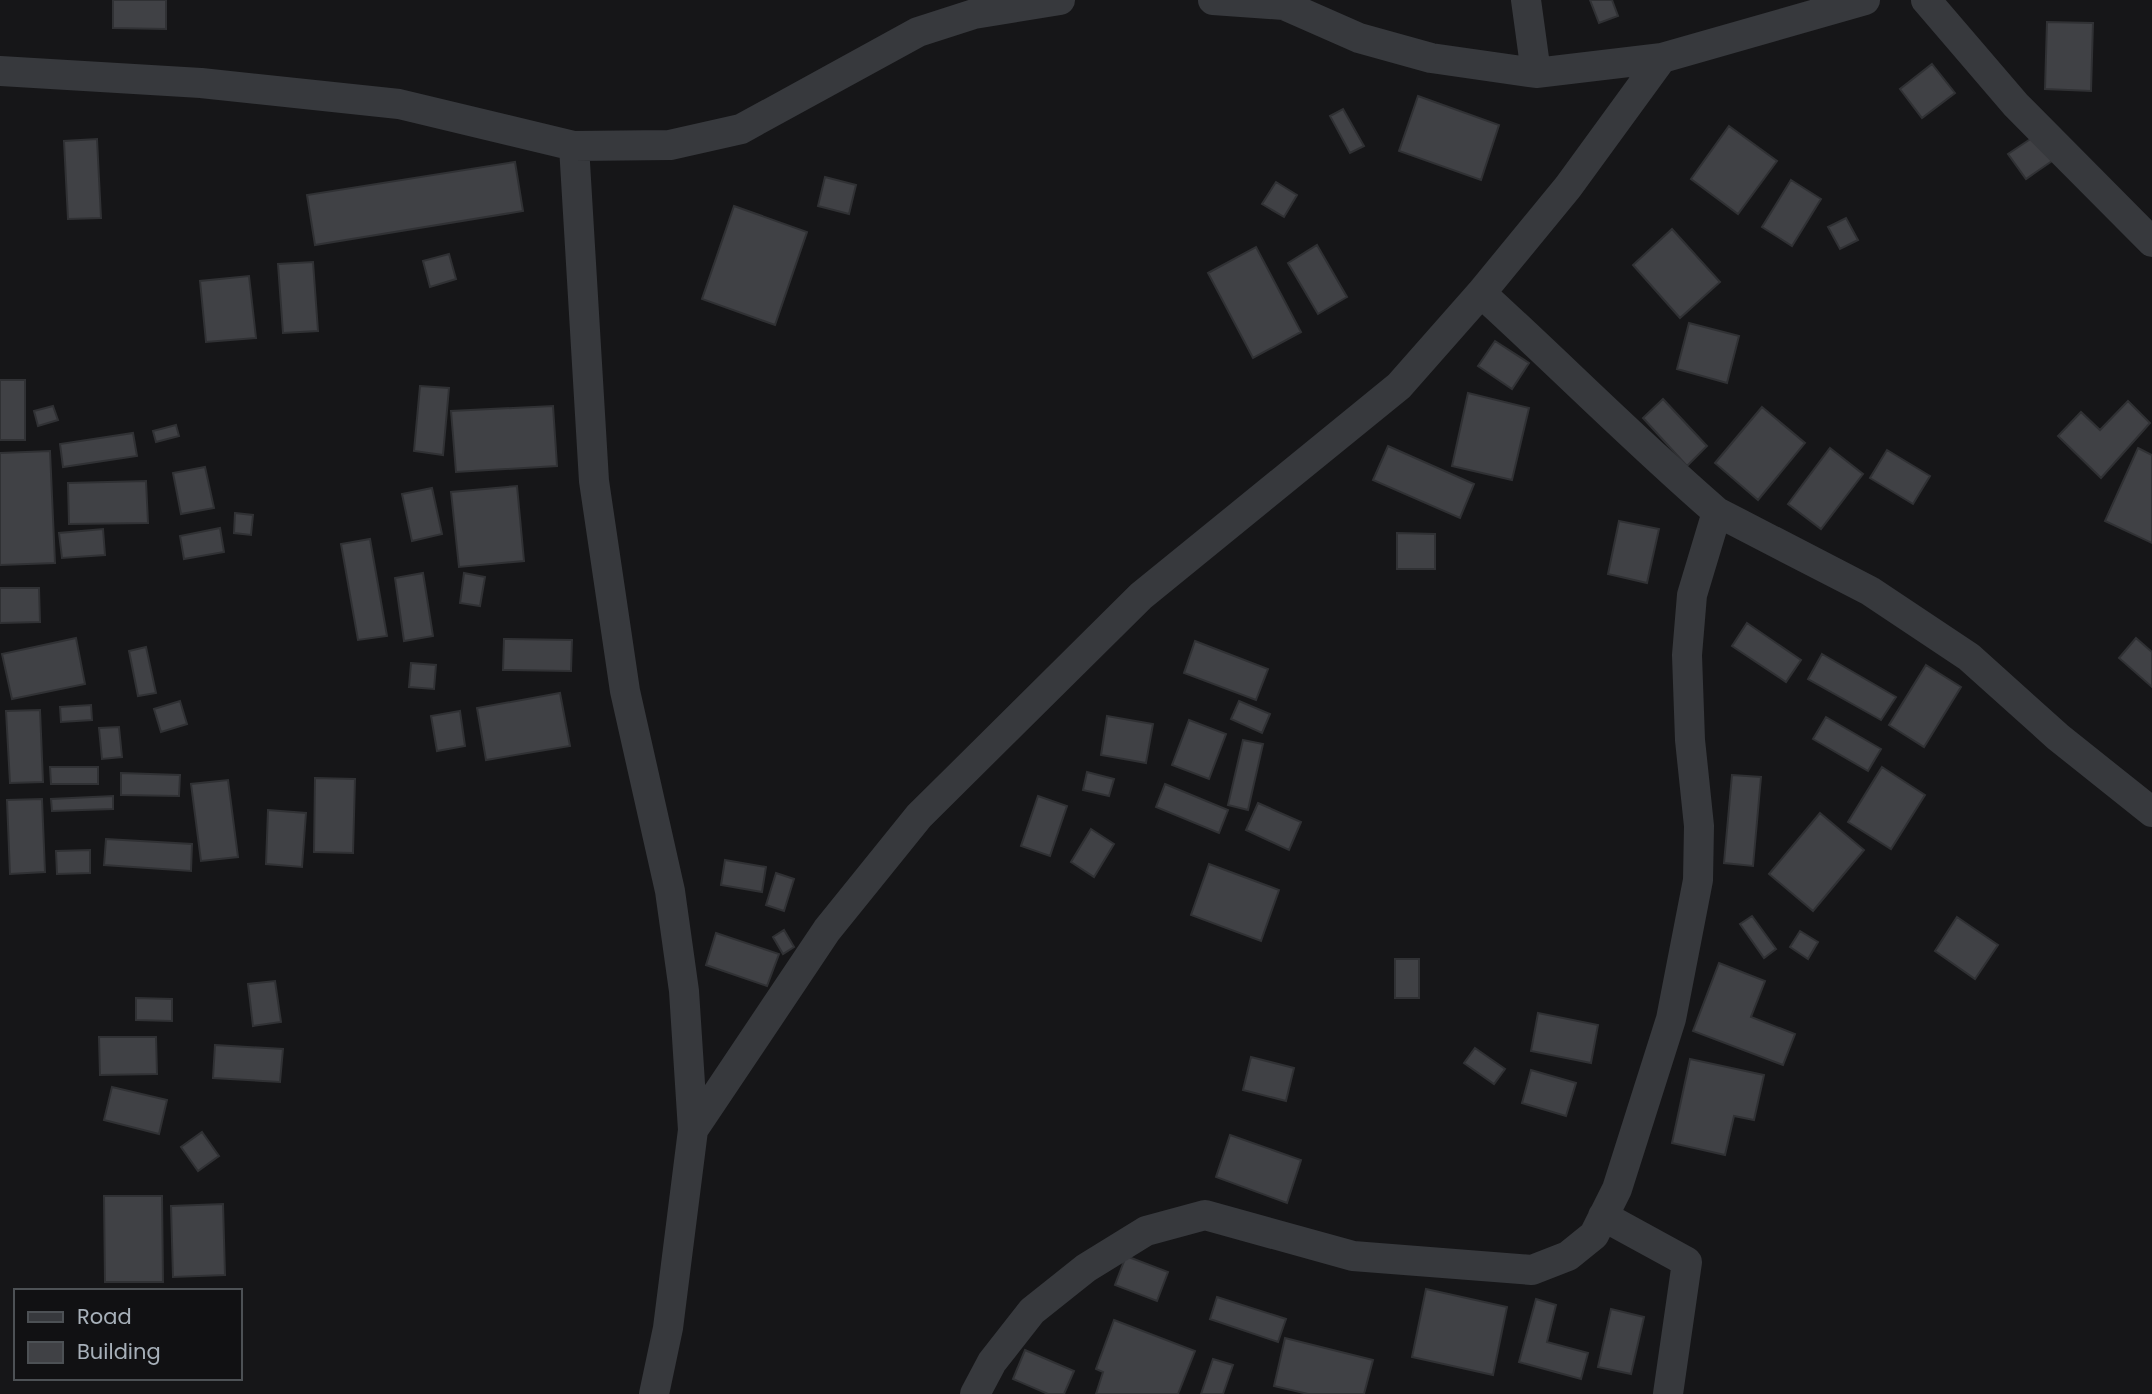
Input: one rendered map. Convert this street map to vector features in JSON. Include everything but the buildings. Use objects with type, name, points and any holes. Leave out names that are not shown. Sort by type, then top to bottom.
[{"type":"street","points":[[0,71],[201,83],[399,104],[574,146],[670,145],[741,129],[918,32],[974,14],[1060,0]]},
{"type":"street","points":[[1213,0],[1284,5],[1359,38],[1431,58],[1536,73],[1662,58],[1865,0]]},
{"type":"street","points":[[1527,0],[1536,73]]},
{"type":"street","points":[[1926,0],[2016,105],[2152,242]]},
{"type":"street","points":[[693,1129],[827,930],[919,816],[1141,596],[1399,386],[1481,293],[1568,187],[1662,58]]},
{"type":"street","points":[[574,146],[594,481],[625,691],[672,903],[684,991],[693,1129],[668,1328],[654,1394]]},
{"type":"street","points":[[1481,293],[1663,466],[1717,512],[1870,591],[1969,657],[2058,737],[2152,812]]},
{"type":"street","points":[[975,1394],[992,1362],[1032,1311],[1086,1268],[1146,1231],[1205,1215],[1353,1256],[1532,1270],[1568,1256],[1594,1235],[1617,1189],[1671,1019],[1698,880],[1699,825],[1690,740],[1687,655],[1692,595],[1717,512]]},
{"type":"street","points":[[1604,1216],[1687,1262],[1668,1394]]}]
